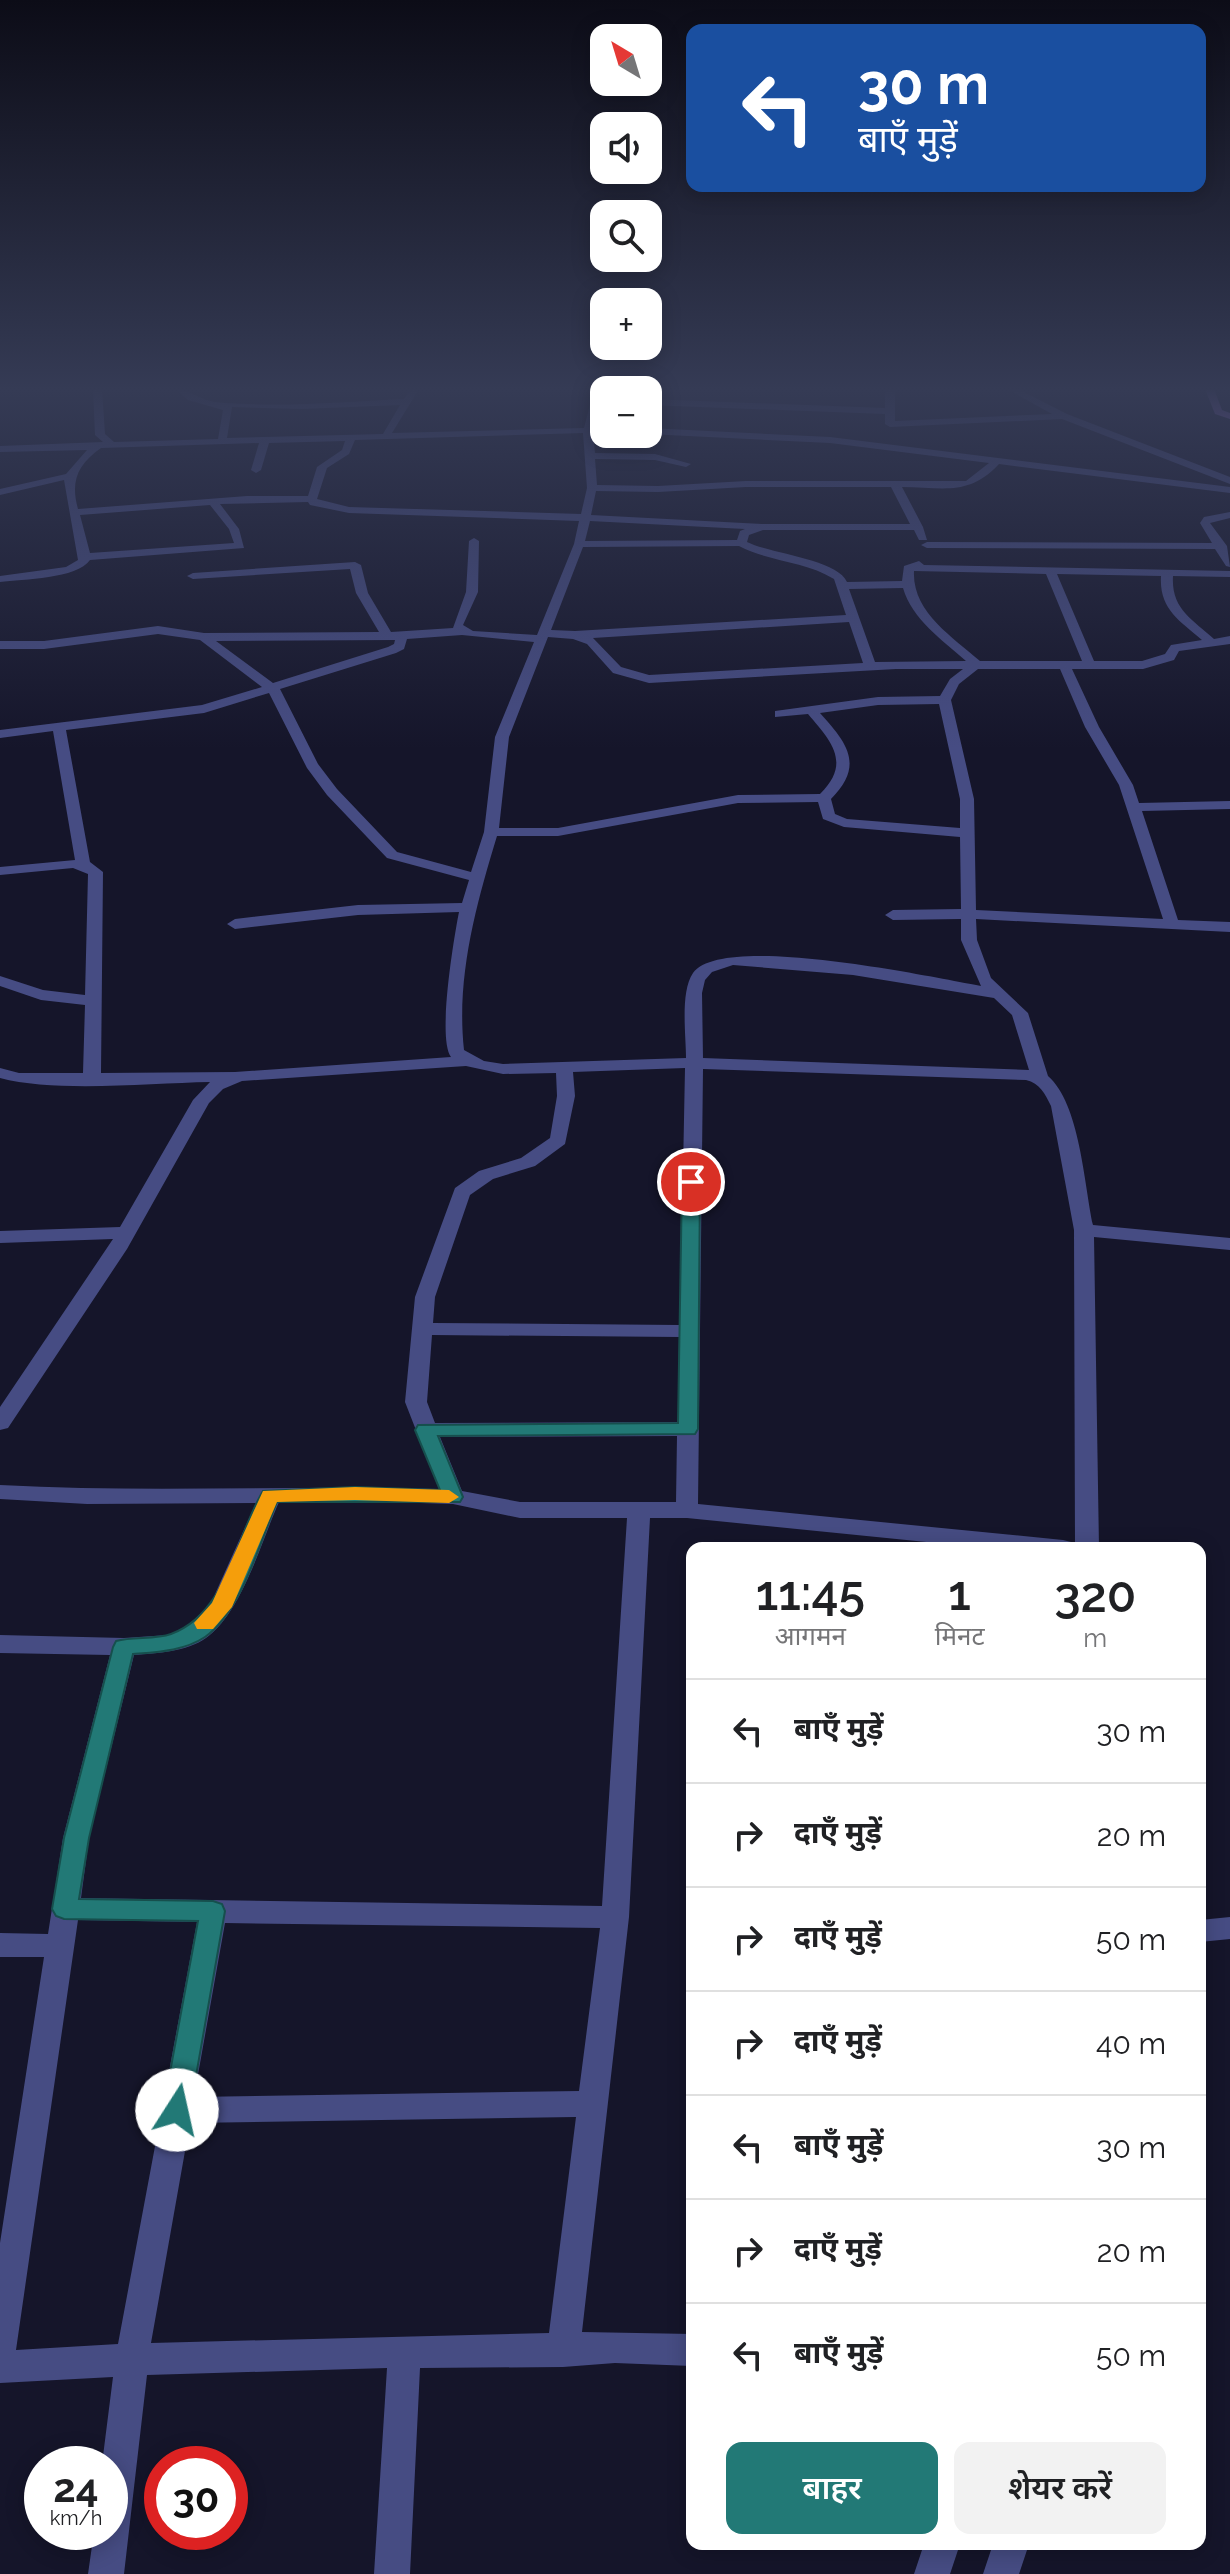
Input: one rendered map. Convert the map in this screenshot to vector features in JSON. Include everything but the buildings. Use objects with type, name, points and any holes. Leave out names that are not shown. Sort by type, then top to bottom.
[{"type":"street","points":[[0,579],[81,566],[86,557],[75,509]]},
{"type":"street","points":[[76,512],[112,509]]},
{"type":"street","points":[[86,557],[240,546],[234,529],[218,509]]},
{"type":"street","points":[[343,509],[715,522],[762,527],[918,527]]},
{"type":"street","points":[[466,1061],[456,1052],[454,1033],[460,947],[468,907],[491,832],[502,737],[579,544],[587,509]]},
{"type":"street","points":[[908,509],[932,557],[908,568]]},
{"type":"street","points":[[1230,515],[1208,519],[1205,523],[1230,564]]},
{"type":"street","points":[[741,543],[744,533],[762,527]]},
{"type":"street","points":[[462,631],[457,626],[472,592],[474,541]]},
{"type":"street","points":[[579,544],[741,543],[758,552],[824,568],[839,577],[844,586],[870,666]]},
{"type":"street","points":[[927,545],[1221,546]]},
{"type":"street","points":[[193,576],[337,563],[355,565],[362,593],[388,637]]},
{"type":"street","points":[[908,568],[1230,574]]},
{"type":"street","points":[[908,568],[906,584],[930,626],[951,640],[976,664]]},
{"type":"street","points":[[1050,570],[1090,666]]},
{"type":"street","points":[[1167,574],[1166,594],[1175,610],[1211,642]]},
{"type":"street","points":[[844,586],[906,584]]},
{"type":"street","points":[[0,645],[44,645],[158,630],[204,637],[388,637],[462,631],[481,636],[542,636],[854,618]]},
{"type":"street","points":[[575,635],[591,641],[617,670],[649,679],[870,666],[1143,665],[1170,657],[1175,648],[1230,640]]},
{"type":"street","points":[[0,734],[204,709],[392,650],[400,646],[402,636]]},
{"type":"street","points":[[204,637],[273,689],[312,765],[332,792],[392,855],[478,878]]},
{"type":"street","points":[[0,658],[44,645]]},
{"type":"street","points":[[976,664],[954,682],[945,700],[967,799],[969,940],[984,980],[1020,1013],[1027,1026],[1040,1078]]},
{"type":"street","points":[[1065,666],[1092,727],[1126,785],[1172,924]]},
{"type":"street","points":[[780,714],[878,701],[945,700]]},
{"type":"street","points":[[491,832],[558,832],[738,799],[824,798],[843,778],[844,757],[828,730],[810,709]]},
{"type":"street","points":[[59,727],[83,864]]},
{"type":"street","points":[[824,798],[828,816],[844,823],[966,833]]},
{"type":"street","points":[[1133,807],[1230,805]]},
{"type":"street","points":[[0,871],[83,864],[96,872],[92,1078]]},
{"type":"street","points":[[235,924],[358,910],[468,907]]},
{"type":"street","points":[[893,915],[967,914],[1230,927]]},
{"type":"street","points":[[687,1510],[695,1016],[692,995],[698,975],[727,959],[871,973],[1003,995]]},
{"type":"street","points":[[0,981],[41,995],[94,1001]]},
{"type":"street","points":[[0,1073],[19,1078],[239,1076],[466,1061],[503,1069],[692,1063],[1040,1078],[1050,1087],[1060,1106],[1084,1230],[1087,1542]]},
{"type":"street","points":[[453,1497],[416,1402],[421,1329],[429,1283],[462,1192],[486,1175],[528,1162],[559,1140],[566,1096],[564,1069]]},
{"type":"street","points":[[0,1423],[126,1233],[202,1100],[217,1085],[239,1076]]},
{"type":"street","points":[[1084,1230],[1230,1244]]},
{"type":"street","points":[[0,1237],[126,1233]]},
{"type":"street","points":[[421,1329],[689,1331]]},
{"type":"street","points":[[425,1430],[688,1429]]},
{"type":"street","points":[[0,1492],[87,1497],[355,1494],[453,1497],[520,1510],[687,1510],[1004,1542]]},
{"type":"street","points":[[0,1644],[124,1647],[171,1643],[197,1632],[221,1607],[270,1496]]},
{"type":"street","points":[[563,2351],[615,1917],[639,1509]]},
{"type":"street","points":[[0,2349],[76,1838],[124,1647]]},
{"type":"street","points":[[64,1909],[615,1917]]},
{"type":"street","points":[[106,2574],[132,2358],[213,1911]]},
{"type":"street","points":[[1206,1930],[1230,1928]]},
{"type":"street","points":[[0,1945],[59,1946]]},
{"type":"street","points":[[177,2110],[593,2104]]},
{"type":"street","points":[[0,2367],[132,2358],[563,2351],[660,2346],[686,2349]]},
{"type":"street","points":[[392,2574],[404,2353]]},
{"type":"street","points":[[932,2574],[940,2550]]},
{"type":"street","points":[[1001,2574],[1009,2550]]},
{"type":"slow traffic","points":[[205,1623],[221,1607],[270,1496],[355,1494],[449,1497]]},
{"type":"route","points":[[177,2110],[213,1911],[64,1909],[76,1838],[124,1647],[171,1643],[197,1632],[221,1607],[270,1496],[355,1494],[453,1497],[425,1430],[688,1429],[691,1182]]}]
